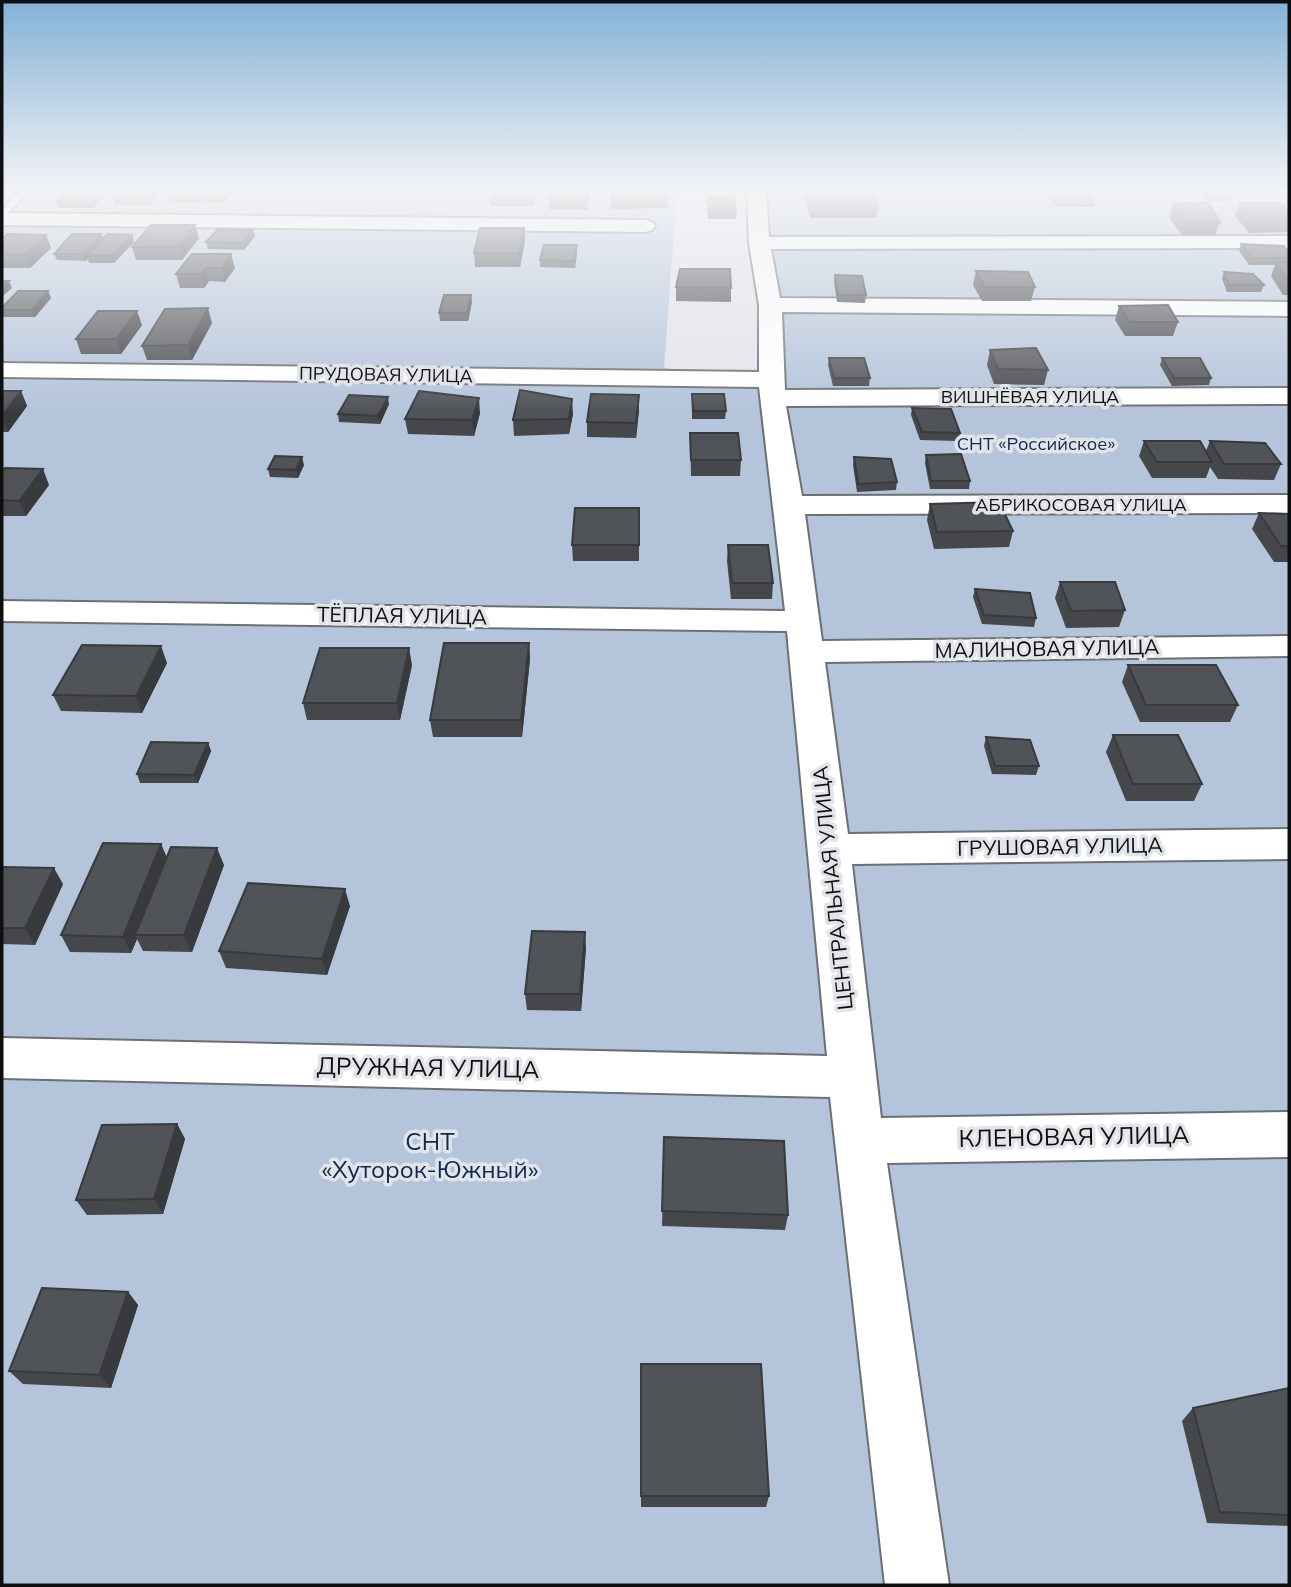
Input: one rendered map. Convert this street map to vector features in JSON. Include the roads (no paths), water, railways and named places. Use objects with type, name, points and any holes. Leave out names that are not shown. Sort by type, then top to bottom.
[{"type":"street","name":"ЦЕНТРАЛЬНАЯ УЛИЦА","points":[[763,264],[770,305],[771,389],[789,505],[830,849],[859,1141],[917,1585]]},
{"type":"street","points":[[770,305],[1289,309]]},
{"type":"street","name":"ПРУДОВАЯ УЛИЦА","points":[[2,370],[771,389]]},
{"type":"street","name":"ВИШНЁВАЯ УЛИЦА","points":[[771,389],[1289,396]]},
{"type":"street","name":"АБРИКОСОВАЯ УЛИЦА","points":[[789,505],[1289,504]]},
{"type":"street","name":"ТЁПЛАЯ УЛИЦА","points":[[2,611],[804,637]]},
{"type":"street","name":"МАЛИНОВАЯ УЛИЦА","points":[[804,637],[1289,646]]},
{"type":"street","name":"ГРУШОВАЯ УЛИЦА","points":[[830,849],[1289,844]]},
{"type":"street","name":"ДРУЖНАЯ УЛИЦА","points":[[2,1058],[854,1077]]},
{"type":"street","name":"КЛЕНОВАЯ УЛИЦА","points":[[859,1141],[1289,1134]]},
{"type":"park label","name":"СНТ «Российское»","points":[[1036,444]]},
{"type":"park label","name":"СНТ «Хуторок-Южный»","points":[[430,1156]]}]
